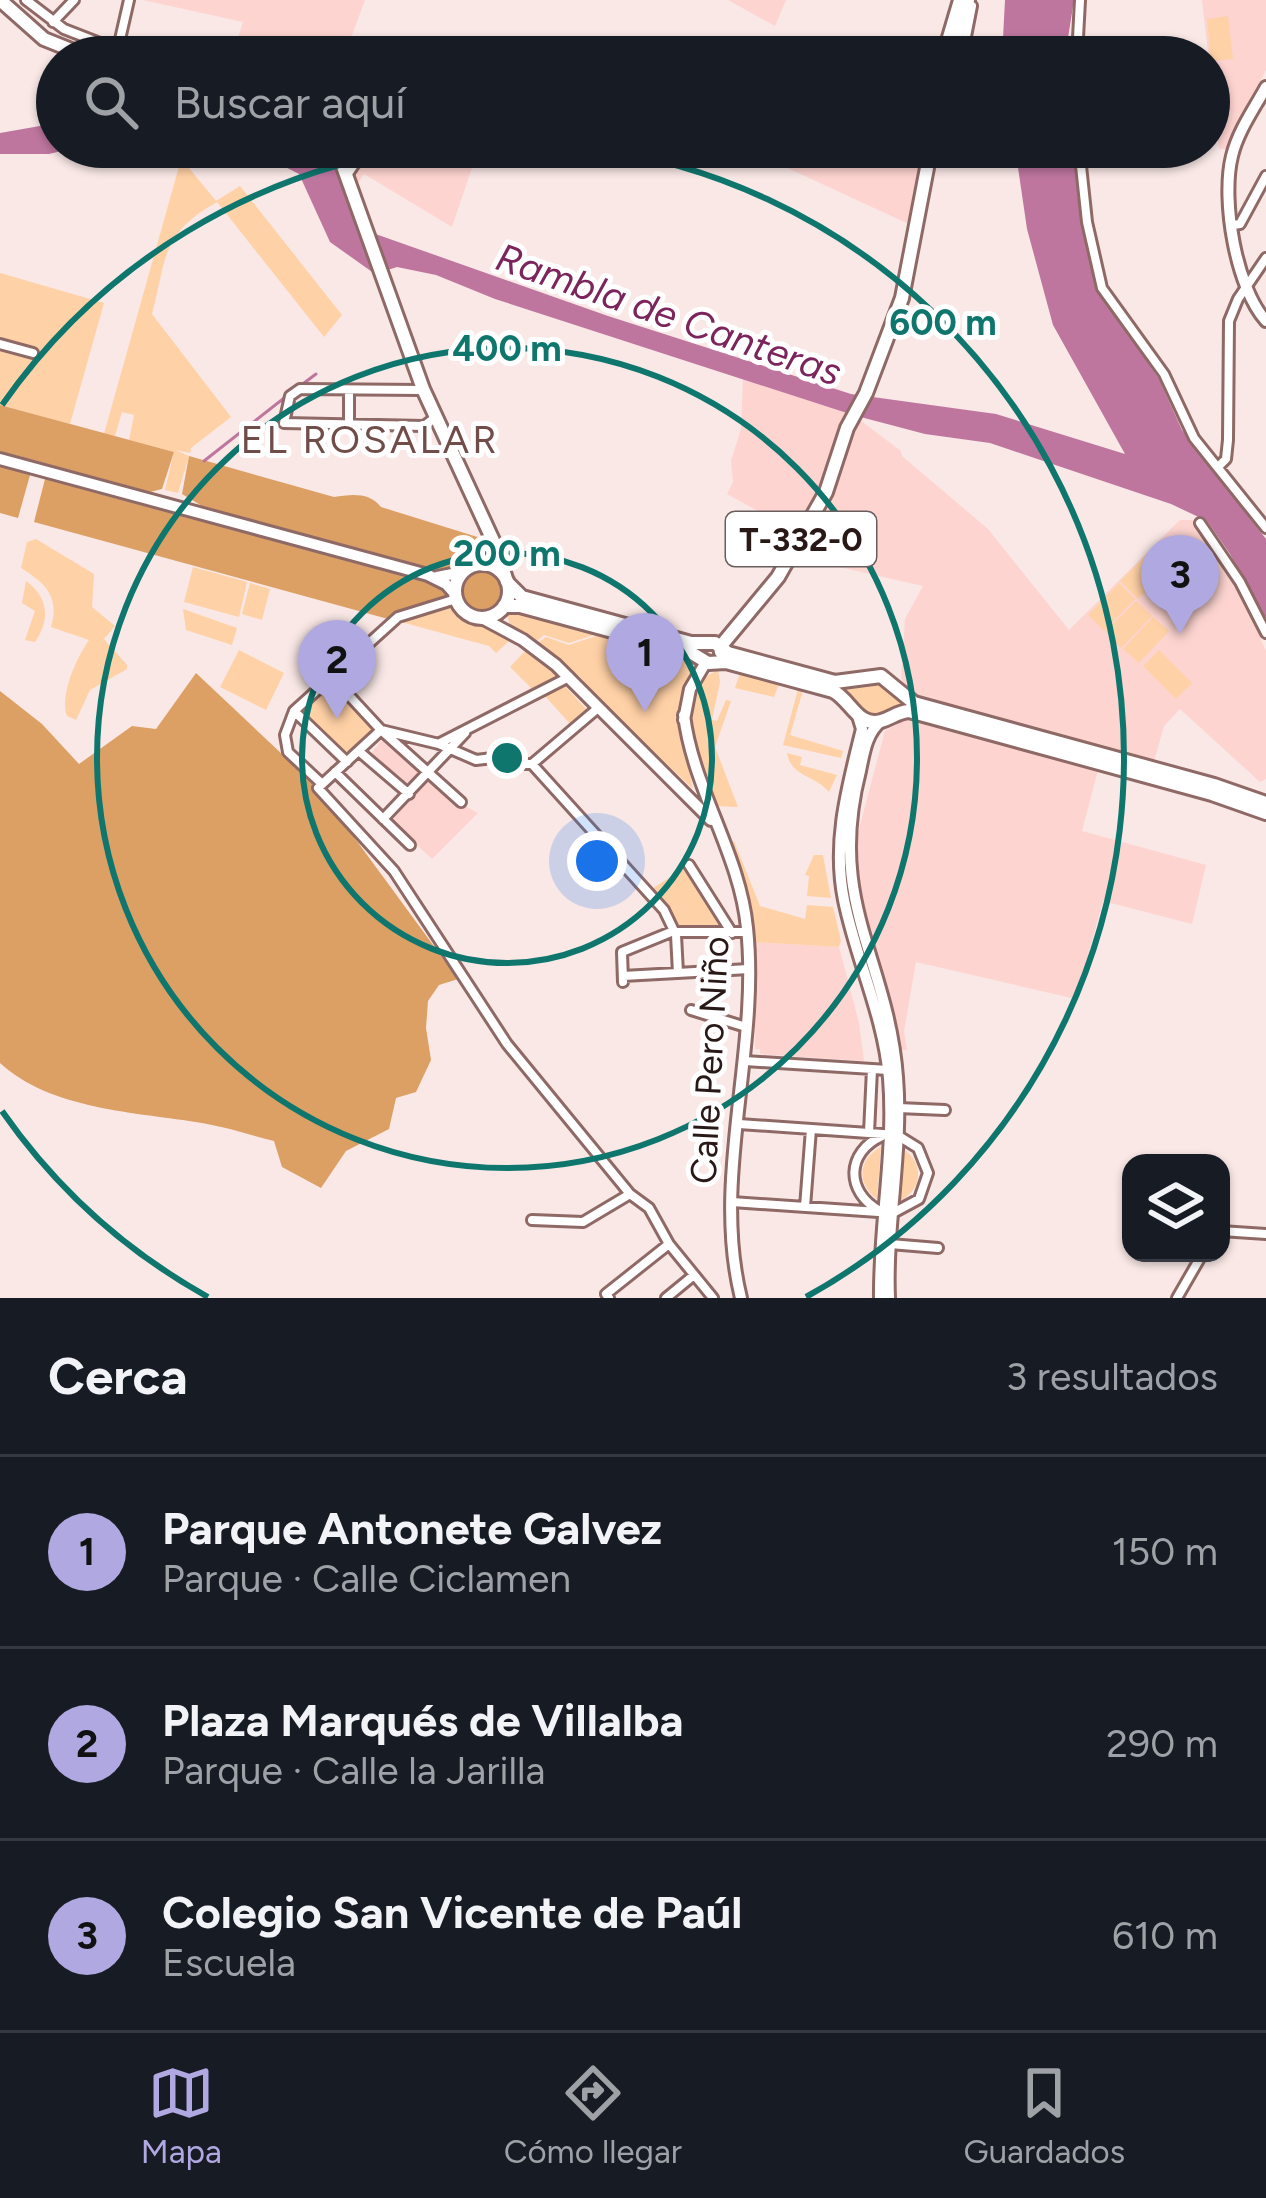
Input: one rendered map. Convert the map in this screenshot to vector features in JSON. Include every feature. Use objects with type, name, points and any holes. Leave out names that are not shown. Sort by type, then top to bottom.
[{"type":"main road","points":[[0,0],[40,36]]},
{"type":"main road","points":[[10,0],[53,36]]},
{"type":"main road","points":[[954,36],[965,0]]},
{"type":"main road","points":[[1266,87],[1233,152],[1229,180],[1245,291],[1266,321]]},
{"type":"main road","points":[[343,168],[423,389],[489,532],[507,582],[508,623],[692,789],[726,849]]},
{"type":"main road","name":"T-332-0","points":[[711,654],[778,577],[826,492],[902,298],[927,168]]},
{"type":"main road","points":[[0,459],[428,575],[451,577],[479,564],[492,549],[489,532]]},
{"type":"main road","points":[[479,564],[496,568],[522,597],[694,644],[711,654],[838,693],[868,722],[909,712],[1266,813]]},
{"type":"main road","points":[[456,597],[463,572]]},
{"type":"main road","points":[[428,575],[446,584],[466,613],[523,640]]},
{"type":"main road","points":[[504,606],[693,653],[728,653],[835,682],[881,676],[914,703],[1266,803]]},
{"type":"main road","points":[[482,618],[504,606]]},
{"type":"main road","points":[[692,789],[684,716],[690,689],[711,654]]},
{"type":"main road","points":[[862,678],[852,691],[862,729],[840,823],[841,880],[888,1068],[893,1135],[884,1298]]},
{"type":"main road","points":[[893,1135],[898,1108],[893,1044],[856,914],[848,860],[856,786],[869,734],[898,703],[896,688]]},
{"type":"main road","name":"Calle Pero Niño","points":[[684,716],[692,757],[726,849],[748,932],[748,1027],[732,1202],[744,1298]]},
{"type":"main road","name":"Calle Pero Niño","points":[[705,811],[743,904]]},
{"type":"main road","points":[[884,1281],[889,1212]]},
{"type":"main road","name":"Calle Pero Niño","points":[[732,1219],[744,1298]]},
{"type":"street","points":[[26,0],[78,36]]},
{"type":"street","points":[[52,22],[74,0]]},
{"type":"street","points":[[121,36],[129,0]]},
{"type":"street","points":[[963,36],[965,0]]},
{"type":"street","points":[[1078,36],[1080,0]]},
{"type":"street","points":[[346,176],[352,168]]},
{"type":"street","points":[[1081,168],[1102,288],[1163,374],[1194,438],[1266,528]]},
{"type":"street","points":[[1233,225],[1240,224],[1265,179]]},
{"type":"street","points":[[1219,466],[1226,459],[1228,440],[1228,326],[1235,304],[1266,258]]},
{"type":"street","points":[[0,344],[33,353]]},
{"type":"street","points":[[423,389],[300,389],[290,397],[284,423],[424,426],[436,417]]},
{"type":"street","points":[[349,390],[349,424]]},
{"type":"street","points":[[1200,523],[1240,582],[1266,633]]},
{"type":"street","points":[[456,597],[398,617],[294,711],[285,735],[289,752],[404,887],[507,1044],[630,1195],[649,1208],[669,1244],[713,1298]]},
{"type":"street","points":[[332,677],[381,730],[460,802]]},
{"type":"street","points":[[439,743],[569,677]]},
{"type":"street","points":[[381,730],[439,743],[476,760],[501,757],[532,764],[599,707]]},
{"type":"street","points":[[294,711],[347,762]]},
{"type":"street","points":[[383,819],[470,728]]},
{"type":"street","points":[[320,786],[381,730]]},
{"type":"street","points":[[361,753],[409,794]]},
{"type":"street","points":[[532,764],[657,902],[676,934],[678,974]]},
{"type":"street","points":[[335,772],[410,845]]},
{"type":"street","points":[[689,865],[732,933]]},
{"type":"street","points":[[748,932],[670,932],[622,952],[623,979],[749,969]]},
{"type":"street","points":[[691,1010],[748,1027]]},
{"type":"street","points":[[745,1061],[888,1068]]},
{"type":"street","points":[[868,1133],[872,1070]]},
{"type":"street","points":[[898,1108],[945,1110]]},
{"type":"street","points":[[732,1202],[889,1212],[908,1208],[919,1199],[928,1173],[918,1148],[893,1135],[739,1124]]},
{"type":"street","points":[[805,1207],[811,1129]]},
{"type":"street","points":[[889,1212],[861,1197],[854,1168],[868,1143],[893,1135]]},
{"type":"street","points":[[532,1220],[583,1222],[630,1195]]},
{"type":"street","points":[[1230,1232],[1266,1234]]},
{"type":"street","points":[[609,1298],[606,1294],[669,1244]]},
{"type":"street","points":[[890,1244],[938,1248]]},
{"type":"street","points":[[1177,1298],[1198,1262]]},
{"type":"street","points":[[666,1298],[694,1275]]},
{"type":"shaded area","points":[[143,0],[365,0],[352,36],[239,36],[243,22]]},
{"type":"shaded area","points":[[728,0],[786,0],[775,26]]},
{"type":"shaded area","points":[[1005,0],[1074,0],[1068,36],[1003,36]]},
{"type":"shaded area","points":[[1202,0],[1266,0],[1266,70],[1230,141],[1230,36],[1206,36]]},
{"type":"shaded area","points":[[1228,16],[1233,59],[1230,36],[1209,36],[1207,19]]},
{"type":"shaded area","points":[[36,127],[36,154],[0,154],[0,133]]},
{"type":"shaded area","points":[[179,168],[189,168],[216,201],[240,186],[342,315],[324,337],[217,202],[185,225],[169,248],[152,314],[231,417],[190,453],[175,450],[189,456],[178,493],[165,490],[174,452],[129,440],[134,415],[122,412],[115,436],[104,434]]},
{"type":"shaded area","points":[[287,168],[344,168],[367,231],[608,316],[851,394],[996,414],[1125,454],[1053,325],[1027,229],[1018,168],[1081,168],[1102,288],[1159,379],[1182,430],[1266,539],[1266,622],[1207,521],[1171,504],[990,443],[925,434],[853,415],[495,299],[436,275],[397,267],[375,274],[330,242],[299,174]]},
{"type":"shaded area","points":[[343,168],[472,168],[452,227],[364,174],[357,185],[349,185]]},
{"type":"shaded area","points":[[787,168],[917,168],[913,226]]},
{"type":"shaded area","points":[[0,273],[104,303],[70,424],[0,405]]},
{"type":"shaded area","points":[[743,379],[853,415],[901,451],[988,529],[1069,630],[1180,520],[1193,520],[1237,586],[1266,651],[1266,779],[1260,782],[1180,709],[1164,726],[1154,761],[913,695],[901,679],[905,619],[923,586],[791,556],[802,535],[727,494],[741,429]]},
{"type":"shaded area","points":[[0,405],[174,452],[162,489],[150,492],[0,451]]},
{"type":"shaded area","points":[[189,456],[334,497],[366,496],[381,507],[487,540],[487,544],[468,562],[442,571],[202,506],[182,494]]},
{"type":"shaded area","points":[[0,466],[30,475],[18,518],[0,513]]},
{"type":"shaded area","points":[[45,479],[428,583],[449,597],[388,619],[34,522]]},
{"type":"shaded area","points":[[36,539],[94,574],[92,607],[115,626],[104,639],[127,665],[90,690],[76,720],[67,716],[66,697],[75,665],[89,640],[51,627],[52,599],[21,568],[27,542]]},
{"type":"shaded area","points":[[1155,546],[1172,564],[1138,599],[1120,581]]},
{"type":"shaded area","points":[[482,564],[501,572],[509,591],[501,610],[482,618],[463,610],[455,591],[463,572]]},
{"type":"shaded area","points":[[193,567],[247,582],[239,617],[184,602]]},
{"type":"shaded area","points":[[26,581],[45,609],[35,642],[25,640],[35,611],[22,603]]},
{"type":"shaded area","points":[[250,583],[270,589],[262,620],[242,614]]},
{"type":"shaded area","points":[[1119,583],[1135,599],[1104,631],[1088,615]]},
{"type":"shaded area","points":[[509,589],[600,633],[569,643],[544,635],[531,646],[509,621]]},
{"type":"shaded area","points":[[1136,601],[1152,616],[1121,648],[1105,632]]},
{"type":"shaded area","points":[[452,605],[463,617],[511,639],[496,653],[489,646],[401,622]]},
{"type":"shaded area","points":[[183,609],[237,628],[232,645],[186,630]]},
{"type":"shaded area","points":[[1153,617],[1169,631],[1139,663],[1123,649]]},
{"type":"shaded area","points":[[599,635],[694,662],[679,722],[693,789],[580,677],[532,647],[546,637],[569,645]]},
{"type":"shaded area","points":[[239,650],[284,673],[266,710],[220,687]]},
{"type":"shaded area","points":[[1159,650],[1192,683],[1176,699],[1143,666]]},
{"type":"shaded area","points":[[525,651],[560,678],[534,691],[510,667]]},
{"type":"shaded area","points":[[777,666],[835,682],[871,675],[906,700],[909,711],[872,722],[848,701]]},
{"type":"shaded area","points":[[718,670],[712,720],[717,721],[726,700],[731,701],[715,747],[738,807],[714,806],[690,732],[693,696],[702,681]]},
{"type":"shaded area","points":[[196,673],[318,788],[458,979],[439,985],[428,1001],[431,1060],[416,1092],[396,1098],[389,1129],[346,1151],[321,1188],[282,1167],[274,1141],[69,1100],[21,1079],[0,1063],[0,691],[42,724],[79,764],[132,726],[156,729]]},
{"type":"shaded area","points":[[740,673],[779,684],[774,697],[735,688]]},
{"type":"shaded area","points":[[332,684],[375,729],[359,748],[344,752],[301,711]]},
{"type":"shaded area","points":[[564,685],[588,711],[571,725],[544,695]]},
{"type":"shaded area","points":[[798,689],[803,690],[790,735],[843,751],[841,758],[783,745]]},
{"type":"shaded area","points":[[906,719],[1098,770],[1082,831],[1206,865],[1192,924],[1103,901],[1076,999],[916,962],[904,1031],[907,1050],[902,1050],[861,903],[855,844],[885,731]]},
{"type":"shaded area","points":[[382,740],[423,772],[409,787],[370,755]]},
{"type":"shaded area","points":[[787,753],[802,757],[800,765],[837,775],[829,792],[793,767]]},
{"type":"shaded area","points":[[431,778],[457,802],[478,813],[432,859],[391,821]]},
{"type":"shaded area","points":[[734,841],[760,906],[805,919],[807,905],[833,907],[839,947],[753,942],[747,900],[727,844]]},
{"type":"shaded area","points":[[814,855],[823,855],[831,898],[807,896],[809,876],[805,875]]},
{"type":"shaded area","points":[[689,865],[731,928],[683,930],[650,890]]},
{"type":"shaded area","points":[[754,942],[839,947],[864,1061],[760,1054],[755,1049]]},
{"type":"shaded area","points":[[881,1147],[877,1199],[862,1172],[868,1158]]},
{"type":"shaded area","points":[[904,1149],[915,1162],[918,1176],[913,1190],[900,1201]]},
{"type":"waterway","points":[[300,386],[316,374]]},
{"type":"waterway","points":[[204,461],[288,395]]},
{"type":"place","name":"Colegio San Vicente de Paúl","points":[[1180,634]]},
{"type":"place","name":"Parque Antonete Galvez","points":[[645,712]]},
{"type":"place","name":"Plaza Marqués de Villalba","points":[[337,719]]},
{"type":"district","name":"EL ROSALAR","points":[[370,439]]},
{"type":"water label","name":"Rambla de Canteras","points":[[669,314]]}]
